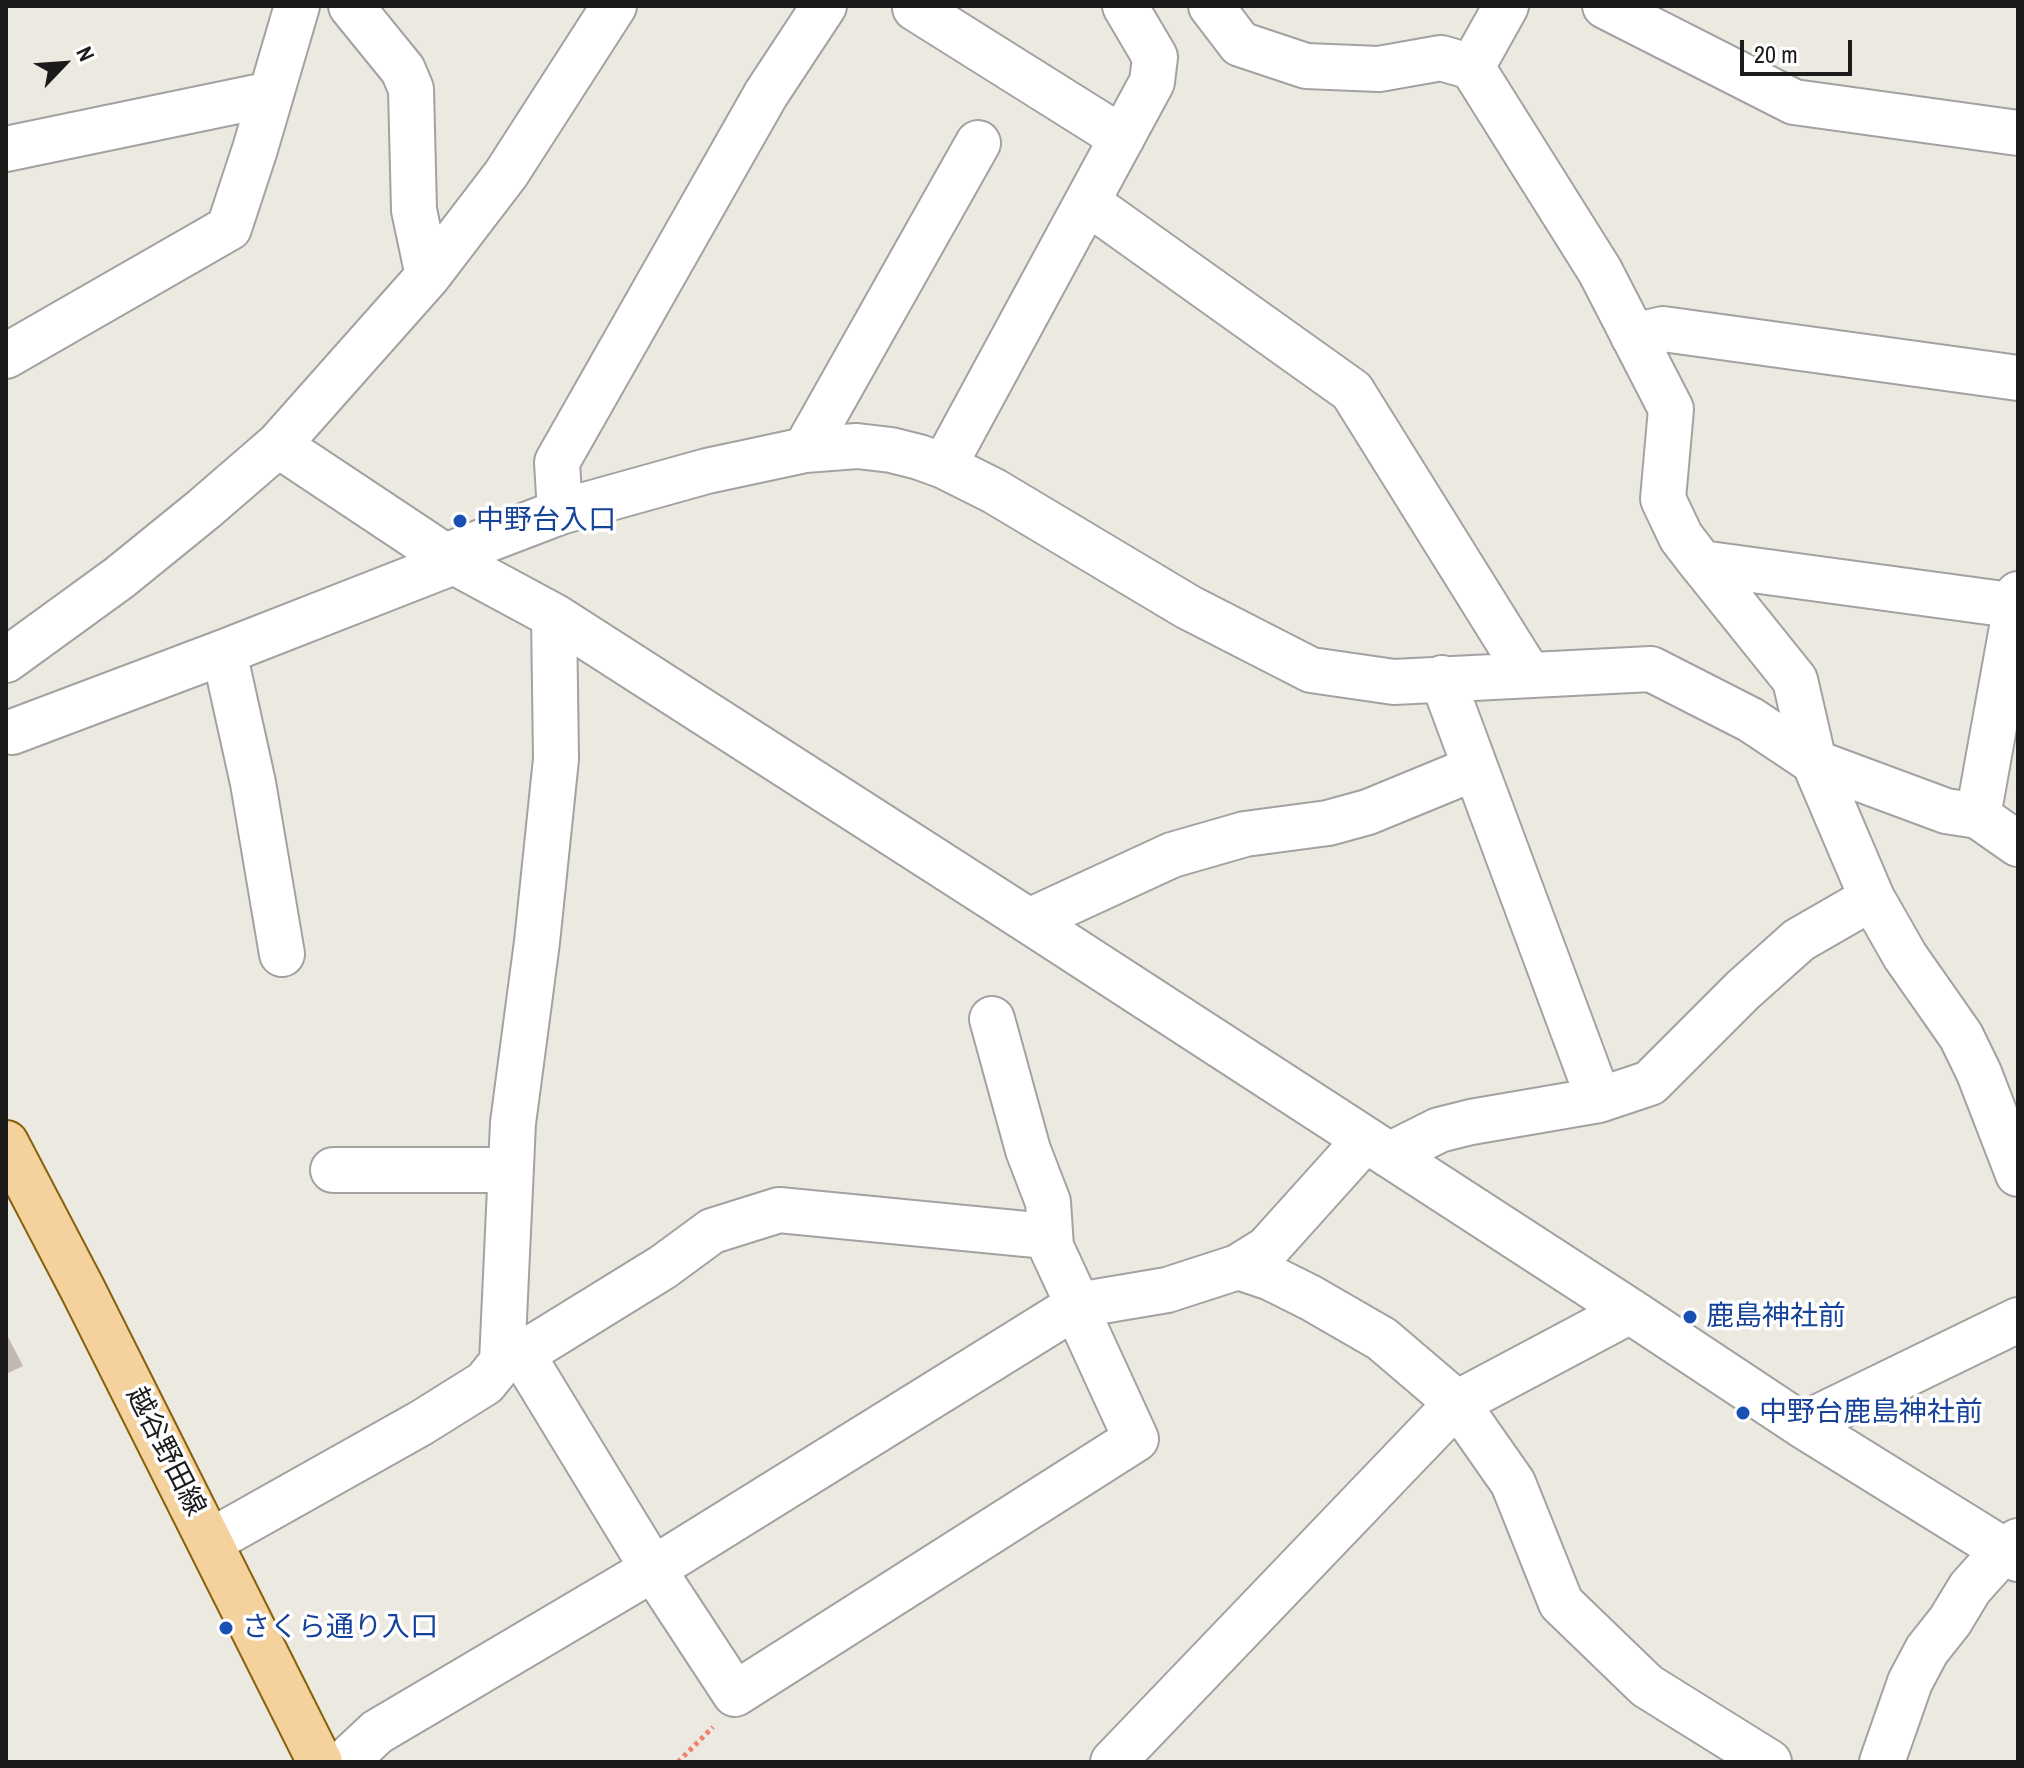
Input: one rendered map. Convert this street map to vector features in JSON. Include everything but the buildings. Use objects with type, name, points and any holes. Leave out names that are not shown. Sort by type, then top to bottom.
[{"type":"main road","name":"越谷野田線","points":[[6,1143],[320,1762]]},
{"type":"street","points":[[6,356],[229,228],[297,6]]},
{"type":"street","points":[[351,6],[403,70],[411,89],[414,210],[428,276]]},
{"type":"street","points":[[6,660],[119,578],[278,445],[428,276],[506,174],[614,6]]},
{"type":"street","points":[[560,512],[557,462],[766,94],[824,6]]},
{"type":"street","points":[[944,466],[1152,82],[1155,57],[1125,6]]},
{"type":"street","points":[[1211,6],[1240,44],[1306,66],[1379,69],[1441,58],[1472,67],[1600,271],[1671,409],[1663,499],[1681,537],[1795,680],[1814,762],[1872,898],[1905,956],[1961,1036],[1979,1073],[2018,1174]]},
{"type":"street","points":[[1472,67],[1506,6]]},
{"type":"street","points":[[1605,6],[1794,102],[2018,133]]},
{"type":"street","points":[[915,8],[1122,138]]},
{"type":"street","points":[[6,149],[271,94]]},
{"type":"street","points":[[805,450],[978,143]]},
{"type":"street","points":[[1087,202],[1352,391],[1529,675]]},
{"type":"street","points":[[1633,336],[1663,329],[2018,378]]},
{"type":"street","points":[[278,445],[449,559],[554,616],[1029,921],[1802,1425],[2013,1550],[1970,1588],[1927,1650],[1910,1682],[1882,1762]]},
{"type":"street","points":[[12,732],[224,652],[560,512],[707,471],[805,450],[857,446],[891,450],[944,466],[994,491],[1188,607],[1311,670],[1394,682],[1651,669],[1751,720],[1814,762],[1946,811],[1978,816],[2018,844]]},
{"type":"street","points":[[1701,563],[2017,602],[1978,816]]},
{"type":"street","points":[[209,1540],[421,1423],[485,1383],[512,1358],[663,1267],[712,1231],[779,1210],[1046,1236],[1136,1439],[735,1694],[512,1358],[513,1123],[537,942],[556,759],[554,616]]},
{"type":"street","points":[[224,652],[253,783],[282,954]]},
{"type":"street","points":[[1442,678],[1599,1100]]},
{"type":"street","points":[[1029,921],[1172,855],[1245,834],[1328,823],[1368,812],[1475,768]]},
{"type":"street","points":[[345,1762],[377,1732],[653,1569],[1076,1306],[1167,1290],[1238,1267],[1267,1249],[1377,1148],[1471,1122],[1599,1100],[1650,1083],[1743,990],[1799,940],[1872,898]]},
{"type":"street","points":[[992,1019],[1028,1150],[1048,1202],[1051,1247]]},
{"type":"street","points":[[333,1170],[511,1170]]},
{"type":"street","points":[[1238,1267],[1271,1278],[1382,1339],[1457,1403],[1513,1483],[1561,1603],[1647,1686],[1769,1762]]},
{"type":"street","points":[[1113,1762],[1457,1403],[1630,1311]]},
{"type":"street","points":[[1802,1425],[2018,1320]]},
{"type":"place","name":"中野台入口","points":[[460,521]]},
{"type":"place","name":"鹿島神社前","points":[[1690,1317]]},
{"type":"place","name":"中野台鹿島神社前","points":[[1743,1413]]},
{"type":"place","name":"さくら通り入口","points":[[226,1628]]}]
